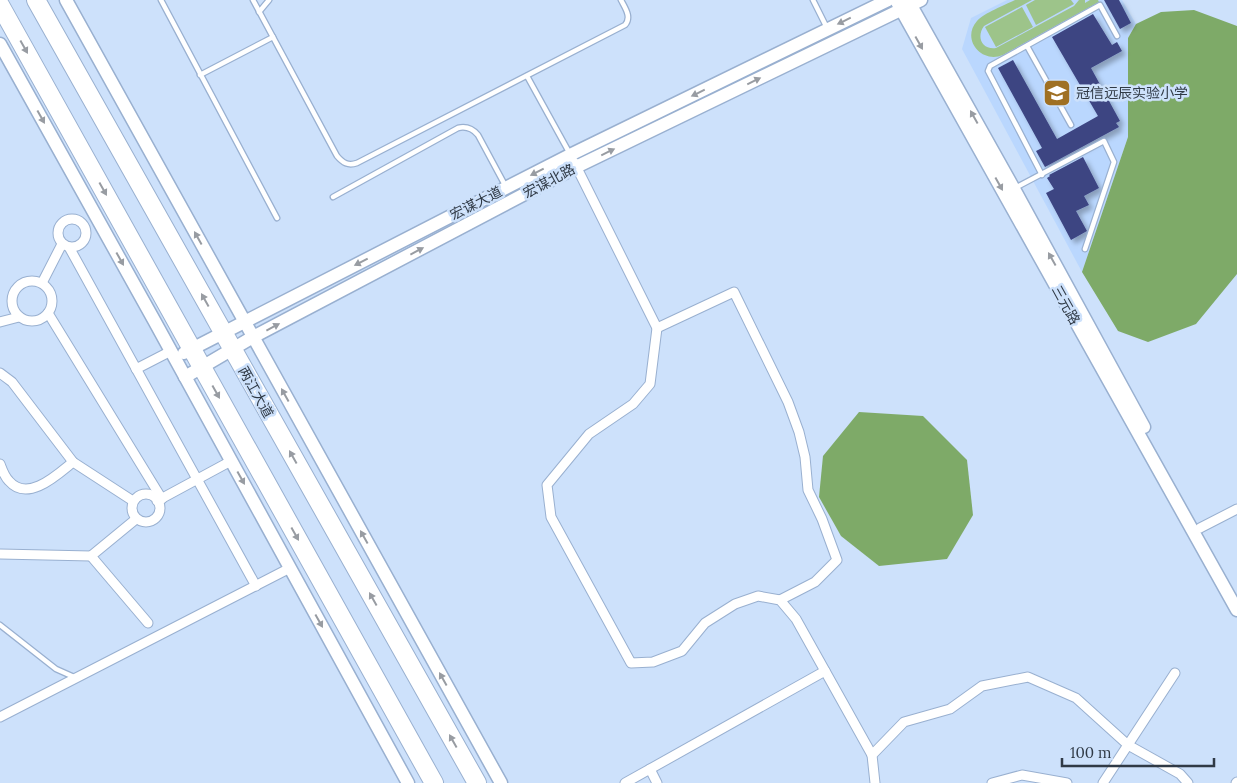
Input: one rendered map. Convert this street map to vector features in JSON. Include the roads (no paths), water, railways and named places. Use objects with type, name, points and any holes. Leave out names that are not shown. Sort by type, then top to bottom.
[{"type":"highway","name":"两江大道","points":[[36,0],[476,783]]},
{"type":"highway","points":[[0,5],[434,783]]},
{"type":"main road","points":[[66,0],[501,783]]},
{"type":"main road","name":"宏谋大道","points":[[173,354],[192,349],[570,155],[888,0]]},
{"type":"main road","name":"宏谋北路","points":[[185,377],[253,338],[576,167],[907,3]]},
{"type":"main road","name":"三元路","points":[[907,3],[1014,189],[1237,592]]},
{"type":"main road","name":"三元路","points":[[907,3],[1237,610]]},
{"type":"main road","points":[[0,44],[173,354],[408,783]]},
{"type":"street","points":[[570,155],[657,328],[650,384],[633,404],[589,434],[547,485],[551,517],[631,663],[654,662],[682,651],[705,623],[735,604],[758,596],[780,600],[816,582],[837,560],[822,519],[808,490],[805,457],[799,432],[788,402],[734,292],[657,328]]},
{"type":"street","points":[[82,224],[96,217]]},
{"type":"street","points":[[65,245],[75,247],[83,242],[86,233],[82,224],[75,219],[62,223],[59,226],[58,236],[136,369],[256,586]]},
{"type":"street","points":[[42,283],[65,245]]},
{"type":"street","points":[[0,322],[19,317],[31,321],[38,320],[48,313],[52,300],[50,293],[42,283],[28,281],[17,287],[13,293],[12,306],[19,317]]},
{"type":"street","points":[[48,313],[160,500],[159,512],[154,520],[145,523],[136,519],[131,510],[133,501],[140,495],[145,494],[160,500]]},
{"type":"street","points":[[136,369],[173,354]]},
{"type":"street","points":[[0,373],[12,382],[73,462],[133,501]]},
{"type":"street","points":[[160,500],[231,461]]},
{"type":"street","points":[[0,464],[11,484],[28,489],[48,481],[73,462]]},
{"type":"street","points":[[1200,528],[1237,509]]},
{"type":"street","points":[[0,554],[91,556],[136,519]]},
{"type":"street","points":[[91,556],[148,623]]},
{"type":"street","points":[[0,717],[290,568]]},
{"type":"street","points":[[780,600],[796,619],[872,755],[875,783]]},
{"type":"street","points":[[625,783],[826,671]]},
{"type":"street","points":[[1103,783],[1175,673]]},
{"type":"street","points":[[872,755],[904,722],[950,709],[982,686],[1028,677],[1076,698],[1128,745],[1180,774],[1188,783]]},
{"type":"street","points":[[650,769],[657,783]]},
{"type":"street","points":[[992,783],[1022,775],[1067,783]]},
{"type":"lane","points":[[161,0],[277,218]]},
{"type":"lane","points":[[253,0],[337,156],[348,164],[357,163],[624,25],[627,23],[628,15],[621,0]]},
{"type":"lane","points":[[259,12],[269,0]]},
{"type":"lane","points":[[813,0],[827,29]]},
{"type":"lane","points":[[1042,175],[988,71],[990,66],[1100,5],[1118,36]]},
{"type":"lane","points":[[200,75],[273,37]]},
{"type":"lane","points":[[1027,46],[1071,125]]},
{"type":"lane","points":[[527,76],[570,155]]},
{"type":"lane","points":[[333,197],[458,128],[465,127],[478,135],[506,188]]},
{"type":"lane","points":[[1014,189],[1104,141],[1114,162],[1085,249]]},
{"type":"lane","points":[[0,625],[56,669],[74,678]]},
{"type":"place","name":"冠信远辰实验小学","points":[[1057,93]]}]
